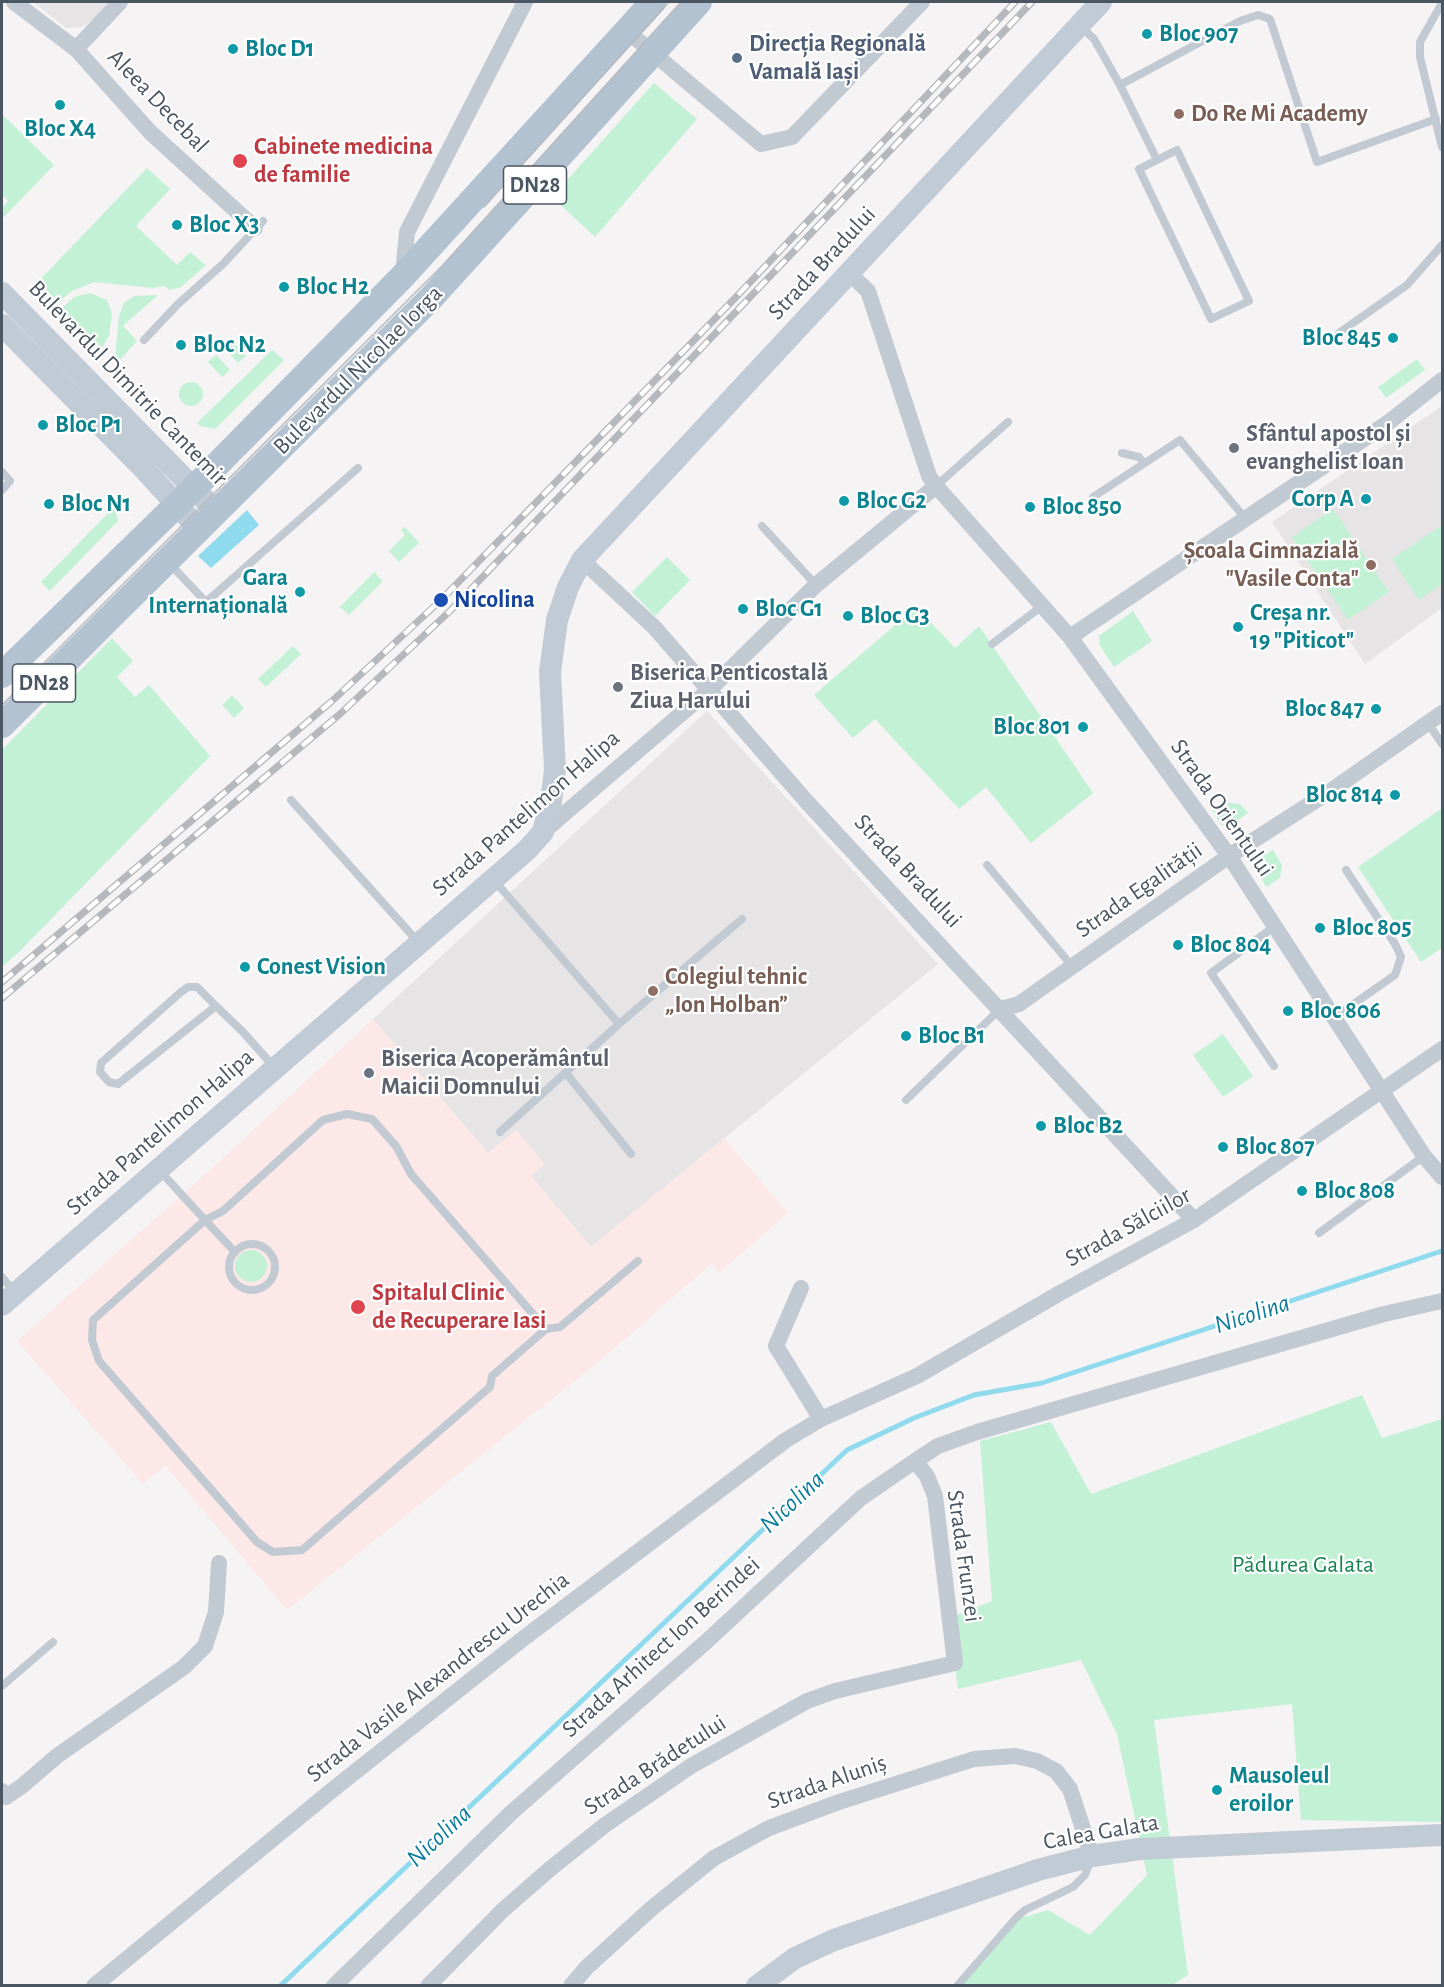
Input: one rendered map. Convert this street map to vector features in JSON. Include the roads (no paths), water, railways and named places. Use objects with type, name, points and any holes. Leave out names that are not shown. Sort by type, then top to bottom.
[{"type":"main road","name":"Bulevardul Nicolae Iorga","points":[[2,675],[185,496],[403,276],[653,2]]},
{"type":"main road","name":"Bulevardul Nicolae Iorga","points":[[2,725],[431,298],[699,2]]},
{"type":"street","name":"Aleea Decebal","points":[[14,2],[76,49],[150,132],[259,224]]},
{"type":"street","points":[[76,49],[120,2]]},
{"type":"street","points":[[403,276],[407,232],[525,2]]},
{"type":"street","points":[[627,31],[761,144],[792,137],[922,2]]},
{"type":"street","name":"Strada Bradului","points":[[543,832],[551,802],[555,770],[550,672],[557,620],[568,586],[582,560],[850,274],[1078,24],[1101,2]]},
{"type":"street","points":[[850,274],[868,291],[930,476],[936,486]]},
{"type":"street","name":"Bulevardul Dimitrie Cantemir","points":[[2,293],[207,520]]},
{"type":"street","name":"Bulevardul Dimitrie Cantemir","points":[[2,325],[185,496]]},
{"type":"street","points":[[1070,637],[1389,422],[1443,380]]},
{"type":"street","name":"Strada Pantelimon Halipa","points":[[6,1292],[159,1170],[527,850],[543,832],[709,690],[816,585],[936,486]]},
{"type":"street","name":"Strada Orientului","points":[[936,486],[1070,637],[1229,856],[1424,1156],[1443,1177]]},
{"type":"street","name":"Strada Bradului","points":[[582,560],[654,627],[807,802],[1194,1220]]},
{"type":"street","name":"Strada Egalității","points":[[1000,1009],[1019,1004],[1229,856],[1332,790],[1443,713]]},
{"type":"street","name":"Strada Sălciilor","points":[[821,1419],[917,1376],[1060,1293],[1194,1220],[1443,1049]]},
{"type":"street","points":[[801,1288],[776,1346],[821,1419]]},
{"type":"street","name":"Strada Arhitect Ion Berindei","points":[[334,1986],[512,1812],[707,1641],[861,1498],[938,1446],[977,1432],[1384,1314],[1443,1301]]},
{"type":"street","name":"Strada Vasile Alexandrescu Urechia","points":[[94,1986],[336,1787],[524,1638],[786,1440],[821,1419]]},
{"type":"street","name":"Strada Frunzei","points":[[915,1461],[927,1476],[935,1496],[955,1663]]},
{"type":"street","points":[[2,1791],[6,1797],[22,1786],[57,1756],[184,1667],[205,1646],[216,1612],[219,1563]]},
{"type":"street","name":"Strada Brădetului","points":[[428,1986],[504,1910],[550,1869],[605,1825],[691,1766],[814,1698],[955,1663]]},
{"type":"street","name":"Strada Aluniș","points":[[571,1986],[587,1966],[652,1908],[714,1858],[769,1828],[839,1802],[974,1759],[1015,1756],[1037,1761],[1056,1771],[1070,1789],[1092,1856]]},
{"type":"street","name":"Calea Galata","points":[[757,1986],[795,1958],[834,1940],[1038,1870],[1092,1856],[1140,1849],[1443,1835]]},
{"type":"lane","points":[[1443,3],[1420,42],[1420,57],[1443,147]]},
{"type":"lane","points":[[1120,85],[1240,21],[1258,15],[1270,20],[1317,162],[1436,119]]},
{"type":"lane","points":[[1078,24],[1094,39],[1120,85],[1157,160]]},
{"type":"lane","points":[[1177,150],[1249,301],[1211,320],[1139,169],[1157,160],[1177,150]]},
{"type":"lane","name":"Aleea Decebal","points":[[144,340],[178,304],[223,264],[259,224]]},
{"type":"lane","points":[[1339,333],[1407,285],[1422,272],[1443,245]]},
{"type":"lane","points":[[936,486],[1008,422]]},
{"type":"lane","points":[[1093,497],[1180,440],[1245,518]]},
{"type":"lane","points":[[1122,453],[1139,458],[1144,464]]},
{"type":"lane","points":[[168,561],[206,602],[358,468]]},
{"type":"lane","points":[[2,472],[10,481],[2,490]]},
{"type":"lane","points":[[762,526],[816,585]]},
{"type":"lane","points":[[992,645],[1042,606]]},
{"type":"lane","points":[[1428,723],[1443,744]]},
{"type":"lane","points":[[291,800],[419,943]]},
{"type":"lane","points":[[987,865],[1072,966]]},
{"type":"lane","points":[[1335,1017],[1395,975],[1401,957],[1395,944],[1346,870]]},
{"type":"lane","points":[[493,879],[619,1024]]},
{"type":"lane","points":[[500,1132],[619,1024],[742,919]]},
{"type":"lane","points":[[1274,1066],[1211,973],[1275,926]]},
{"type":"lane","points":[[216,1006],[118,1084],[109,1082],[100,1072],[101,1063],[188,987],[197,987],[216,1006],[275,1069]]},
{"type":"lane","name":"Strada Egalității","points":[[906,1100],[1000,1009]]},
{"type":"lane","points":[[566,1072],[631,1154]]},
{"type":"lane","points":[[546,1329],[411,1174],[396,1146],[372,1119],[347,1114],[323,1120],[223,1211],[205,1220],[93,1320],[92,1340],[99,1361],[257,1542],[273,1552],[302,1550],[490,1387],[492,1376],[546,1329],[560,1327],[638,1261]]},
{"type":"lane","points":[[1319,1233],[1424,1156]]},
{"type":"lane","points":[[159,1170],[235,1251]]},
{"type":"lane","points":[[248,1244],[264,1247],[270,1252],[275,1268],[270,1282],[257,1290],[249,1290],[234,1282],[229,1267],[235,1251],[248,1244]]},
{"type":"lane","points":[[2,1686],[53,1642]]},
{"type":"lane","points":[[957,1986],[1023,1912],[1081,1881],[1092,1856]]},
{"type":"water","points":[[247,510],[259,525],[211,568],[198,556]]},
{"type":"waterway","name":"Nicolina","points":[[280,1986],[847,1450],[914,1418],[974,1395],[1042,1383],[1442,1251]]},
{"type":"tram line","points":[[484,207],[669,2]]},
{"type":"tram line","points":[[2,705],[442,266],[681,2]]},
{"type":"tram line","points":[[55,639],[120,576]]},
{"type":"railway","points":[[2,982],[332,701],[441,600],[738,295],[1015,2]]},
{"type":"railway","points":[[2,998],[340,714],[451,610],[1032,2]]},
{"type":"place","name":"Bloc 907","points":[[1147,34]]},
{"type":"place","name":"Bloc D1","points":[[233,49]]},
{"type":"place","name":"Direcția Regională Vamală Iași","points":[[737,58]]},
{"type":"place","name":"Bloc X4","points":[[60,105]]},
{"type":"place","name":"Do Re Mi Academy","points":[[1179,114]]},
{"type":"place","name":"Cabinete medicina de familie","points":[[240,161]]},
{"type":"place","name":"Bloc X3","points":[[177,225]]},
{"type":"place","name":"Bloc H2","points":[[284,287]]},
{"type":"place","name":"Bloc 845","points":[[1393,338]]},
{"type":"place","name":"Bloc N2","points":[[181,345]]},
{"type":"place","name":"Bloc P1","points":[[43,425]]},
{"type":"place","name":"Sfântul apostol și evanghelist Ioan","points":[[1234,448]]},
{"type":"place","name":"Corp A","points":[[1366,499]]},
{"type":"place","name":"Bloc G2","points":[[844,501]]},
{"type":"place","name":"Bloc N1","points":[[49,504]]},
{"type":"place","name":"Bloc 850","points":[[1030,507]]},
{"type":"place","name":"Școala Gimnazială \"Vasile Conta\"","points":[[1371,565]]},
{"type":"place","name":"Gara Internațională","points":[[300,592]]},
{"type":"place","name":"Nicolina","points":[[441,600]]},
{"type":"place","name":"Bloc G1","points":[[743,609]]},
{"type":"place","name":"Bloc G3","points":[[848,616]]},
{"type":"place","name":"Creșa nr. 19 \"Piticot\"","points":[[1238,627]]},
{"type":"place","name":"Biserica Penticostală Ziua Harului","points":[[618,687]]},
{"type":"place","name":"Bloc 847","points":[[1376,709]]},
{"type":"place","name":"Bloc 801","points":[[1083,727]]},
{"type":"place","name":"Bloc 814","points":[[1395,795]]},
{"type":"place","name":"Bloc 805","points":[[1320,928]]},
{"type":"place","name":"Bloc 804","points":[[1178,945]]},
{"type":"place","name":"Conest Vision","points":[[245,967]]},
{"type":"place","name":"Colegiul tehnic „Ion Holban”","points":[[653,991]]},
{"type":"place","name":"Bloc 806","points":[[1288,1011]]},
{"type":"place","name":"Bloc B1","points":[[906,1036]]},
{"type":"place","name":"Biserica Acoperământul Maicii Domnului","points":[[369,1073]]},
{"type":"place","name":"Bloc B2","points":[[1041,1126]]},
{"type":"place","name":"Bloc 807","points":[[1223,1147]]},
{"type":"place","name":"Bloc 808","points":[[1302,1191]]},
{"type":"place","name":"Spitalul Clinic de Recuperare Iasi","points":[[358,1307]]},
{"type":"place","name":"Mausoleul eroilor","points":[[1217,1790]]},
{"type":"park label","name":"Pădurea Galata","points":[[1303,1565]]}]
